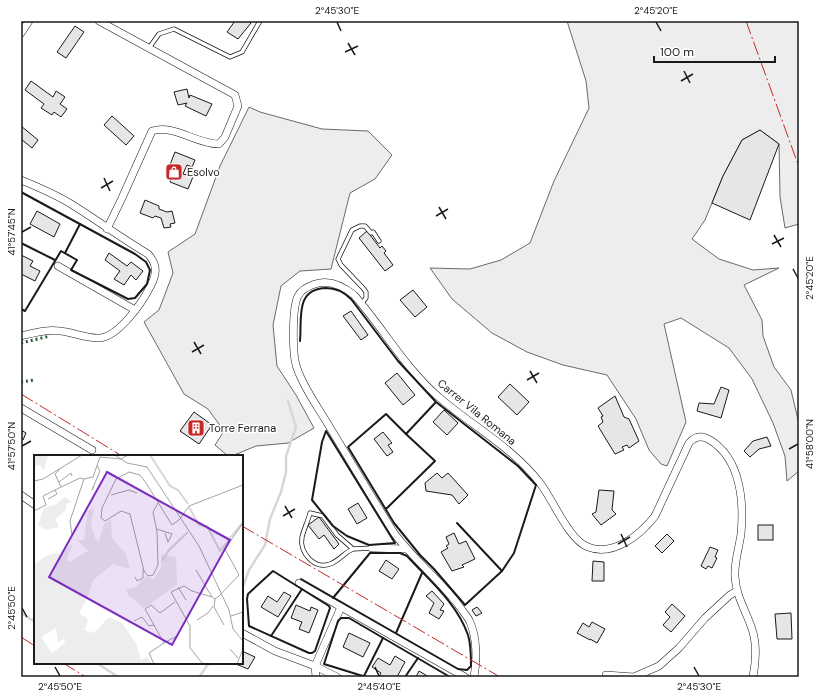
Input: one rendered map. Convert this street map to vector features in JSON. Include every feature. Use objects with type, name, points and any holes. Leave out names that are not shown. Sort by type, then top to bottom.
[{"type":"street","points":[[21,33],[29,21]]},
{"type":"street","points":[[99,21],[235,95],[238,106],[225,137],[219,144],[209,144],[174,131],[160,128],[152,131],[107,229]]},
{"type":"street","points":[[21,180],[70,203],[107,229],[148,254],[153,259],[156,268],[155,278],[146,295],[121,326],[110,335],[99,338],[49,330],[21,336]]},
{"type":"street","points":[[58,266],[135,310]]},
{"type":"street","name":"Carrer Vila Romana","points":[[474,677],[476,665],[474,635],[470,622],[440,583],[405,549],[394,533],[310,395],[296,367],[294,354],[295,303],[299,294],[305,288],[324,282],[345,288],[354,295],[362,303],[421,380],[441,399],[517,458],[541,484],[576,540],[583,545],[601,549],[612,547],[628,541],[647,526],[658,511],[692,439],[698,436],[709,440],[717,446],[730,463],[736,476],[742,500],[741,534],[735,576],[737,591],[752,629],[756,648],[753,677]]},
{"type":"street","points":[[21,408],[92,450]]},
{"type":"street","points":[[21,495],[34,504]]},
{"type":"street","points":[[372,548],[405,549]]},
{"type":"street","points":[[299,583],[465,677]]},
{"type":"street","points":[[606,675],[634,677],[659,666],[679,648],[705,618],[730,595],[737,591]]},
{"type":"street","points":[[316,677],[316,666],[341,606]]},
{"type":"street","points":[[243,634],[275,651],[316,666],[337,677]]},
{"type":"lane","points":[[149,48],[159,34],[174,29],[230,57],[242,52],[260,21]]},
{"type":"lane","points":[[362,303],[366,298],[366,292],[341,265],[338,259],[352,230],[360,226],[365,226],[371,233],[373,232],[379,241]]},
{"type":"lane","points":[[353,549],[337,535],[323,516],[310,513],[302,538],[302,546],[307,556],[314,564],[321,566],[329,564],[353,549],[372,548]]},
{"type":"shaded area","points":[[567,21],[799,21],[799,224],[785,228],[780,197],[779,144],[760,130],[742,140],[723,176],[705,220],[692,239],[719,259],[753,270],[779,268],[744,285],[762,320],[763,336],[774,367],[791,390],[799,424],[799,471],[787,481],[785,456],[773,423],[752,379],[729,348],[681,318],[664,324],[686,422],[667,466],[661,464],[649,450],[636,419],[607,375],[563,365],[527,352],[492,333],[452,299],[430,268],[470,269],[501,260],[530,243],[554,181],[589,108],[586,81]]},
{"type":"shaded area","points":[[249,107],[260,112],[322,129],[368,131],[392,155],[375,179],[350,193],[331,269],[300,271],[281,286],[273,325],[277,366],[296,395],[314,428],[288,443],[256,446],[234,455],[227,455],[215,445],[224,431],[208,409],[184,394],[144,322],[159,310],[173,273],[168,252],[195,234],[220,166]]},
{"type":"building","points":[[235,21],[251,21],[238,39],[227,32]]},
{"type":"building","points":[[75,26],[84,32],[66,58],[57,52]]},
{"type":"building","points":[[31,81],[53,97],[56,91],[65,97],[60,104],[67,109],[61,117],[54,112],[52,115],[41,108],[44,104],[25,90]]},
{"type":"building","points":[[187,89],[189,98],[190,95],[212,104],[206,116],[185,106],[187,103],[178,105],[174,92]]},
{"type":"building","points":[[112,116],[134,136],[126,145],[104,125]]},
{"type":"building","points":[[21,126],[38,140],[32,148],[21,139]]},
{"type":"building","points":[[760,130],[779,144],[750,220],[712,203],[723,176],[742,140]]},
{"type":"building","points":[[175,152],[195,160],[192,167],[187,165],[183,174],[187,175],[190,171],[195,172],[188,189],[170,182],[171,177],[166,175]]},
{"type":"building","points":[[145,200],[159,206],[159,209],[167,212],[172,211],[175,223],[170,224],[171,227],[164,228],[161,218],[155,216],[153,218],[140,213]]},
{"type":"building","points":[[37,211],[60,224],[54,237],[30,224]]},
{"type":"building","points":[[367,231],[380,248],[382,246],[386,251],[384,253],[393,265],[385,271],[359,238]]},
{"type":"building","points":[[109,253],[127,266],[131,262],[143,271],[136,280],[131,275],[124,285],[114,279],[120,271],[105,260]]},
{"type":"building","points":[[21,255],[33,261],[30,266],[40,271],[35,281],[21,274]]},
{"type":"building","points":[[413,290],[427,307],[415,317],[400,300]]},
{"type":"building","points":[[351,311],[368,335],[361,340],[343,316]]},
{"type":"building","points":[[397,373],[415,395],[403,405],[385,383]]},
{"type":"building","points":[[510,384],[529,402],[517,415],[498,397]]},
{"type":"building","points":[[721,387],[729,390],[721,418],[697,411],[699,403],[714,404]]},
{"type":"building","points":[[615,396],[624,417],[629,419],[639,441],[629,448],[627,445],[622,447],[624,450],[615,454],[598,426],[603,422],[601,417],[603,416],[598,408]]},
{"type":"building","points":[[444,410],[458,423],[447,435],[433,422]]},
{"type":"building","name":"Torre Ferrana","points":[[194,412],[212,425],[199,444],[180,431]]},
{"type":"building","points":[[21,430],[26,433],[23,440],[21,439]]},
{"type":"building","points":[[383,432],[392,443],[388,445],[393,452],[387,456],[374,439]]},
{"type":"building","points":[[767,437],[771,446],[759,449],[750,457],[744,451],[753,441]]},
{"type":"building","points":[[437,473],[442,478],[448,473],[468,495],[459,504],[452,495],[426,491],[425,483]]},
{"type":"building","points":[[599,490],[614,491],[612,510],[616,514],[601,525],[592,514],[596,512]]},
{"type":"building","points":[[358,503],[367,518],[357,524],[348,509]]},
{"type":"building","points":[[319,517],[339,544],[334,549],[324,535],[319,539],[308,525]]},
{"type":"building","points":[[758,525],[773,525],[773,540],[758,540]]},
{"type":"building","points":[[454,533],[459,544],[466,541],[475,559],[462,565],[464,567],[452,571],[441,552],[448,548],[446,546],[449,544],[446,537]]},
{"type":"building","points":[[667,534],[674,541],[662,553],[655,546]]},
{"type":"building","points":[[710,547],[718,550],[715,557],[717,558],[712,568],[708,566],[706,569],[701,566]]},
{"type":"building","points":[[386,560],[399,569],[392,579],[379,571]]},
{"type":"building","points":[[593,561],[604,562],[604,581],[592,581]]},
{"type":"building","points":[[432,591],[444,604],[440,610],[444,611],[439,619],[429,613],[434,603],[426,596]]},
{"type":"building","points":[[284,592],[291,596],[278,617],[261,607],[268,596],[277,602]]},
{"type":"building","points":[[672,604],[685,616],[671,632],[663,625],[670,617],[665,612]]},
{"type":"building","points":[[296,605],[310,611],[311,607],[318,610],[309,633],[299,629],[302,622],[291,618]]},
{"type":"building","points":[[477,607],[482,613],[476,616],[472,610]]},
{"type":"building","points":[[791,613],[792,639],[777,639],[775,614]]},
{"type":"building","points":[[592,622],[605,629],[597,643],[577,633],[583,623],[589,627]]},
{"type":"building","points":[[349,633],[370,643],[363,657],[343,647]]},
{"type":"building","points":[[243,651],[255,657],[248,669],[236,664],[243,664]]},
{"type":"building","points":[[395,656],[405,662],[397,677],[379,676],[381,673],[372,667],[378,658],[390,665]]},
{"type":"building","points":[[419,671],[429,677],[416,677]]},
{"type":"waterway","points":[[243,586],[249,570],[265,545],[270,519],[281,492],[286,472],[286,456],[296,427],[288,401]]},
{"type":"waterway","points":[[21,613],[34,621]]},
{"type":"waterway","points":[[98,664],[118,677]]},
{"type":"waterway","points":[[199,677],[208,664]]},
{"type":"hedge","points":[[21,343],[50,336]]},
{"type":"hedge","points":[[21,382],[34,380]]},
{"type":"wall","points":[[21,192],[135,254],[146,262],[150,270],[147,284],[135,298],[128,299],[71,270],[77,260],[61,251],[25,311],[21,309]]},
{"type":"wall","points":[[65,253],[80,224]]},
{"type":"wall","points":[[21,243],[55,260]]},
{"type":"wall","points":[[300,341],[302,306],[309,293],[326,288],[343,292],[351,299],[398,361],[436,402],[518,466],[536,485],[514,553],[502,571],[465,605],[420,555],[394,523],[348,447],[386,414],[406,434],[436,402]]},
{"type":"wall","points":[[326,431],[395,543],[369,545],[347,536],[333,526],[312,500],[322,442],[326,431]]},
{"type":"wall","points":[[386,509],[435,461],[406,434]]},
{"type":"wall","points":[[457,523],[502,571]]},
{"type":"wall","points":[[301,579],[458,669],[467,670],[471,666],[469,639],[463,623],[442,592],[407,556],[400,553],[370,553],[333,598]]},
{"type":"wall","points":[[273,571],[330,608],[315,651],[312,653],[249,626],[248,594],[273,571]]},
{"type":"wall","points":[[396,633],[422,573]]},
{"type":"wall","points":[[271,636],[302,589]]},
{"type":"wall","points":[[366,677],[324,664],[338,621],[341,618],[349,618],[450,677]]},
{"type":"wall","points":[[364,676],[383,638]]},
{"type":"wall","points":[[405,677],[418,658]]},
{"type":"power","points":[[746,21],[799,167]]},
{"type":"power","points":[[21,394],[120,455]]},
{"type":"power","points":[[243,527],[500,677]]},
{"type":"power","points":[[21,637],[34,645]]},
{"type":"power","points":[[65,664],[86,677]]},
{"type":"place","name":"Esolvo","points":[[174,172]]},
{"type":"place","name":"Torre Ferrana","points":[[196,428]]}]
